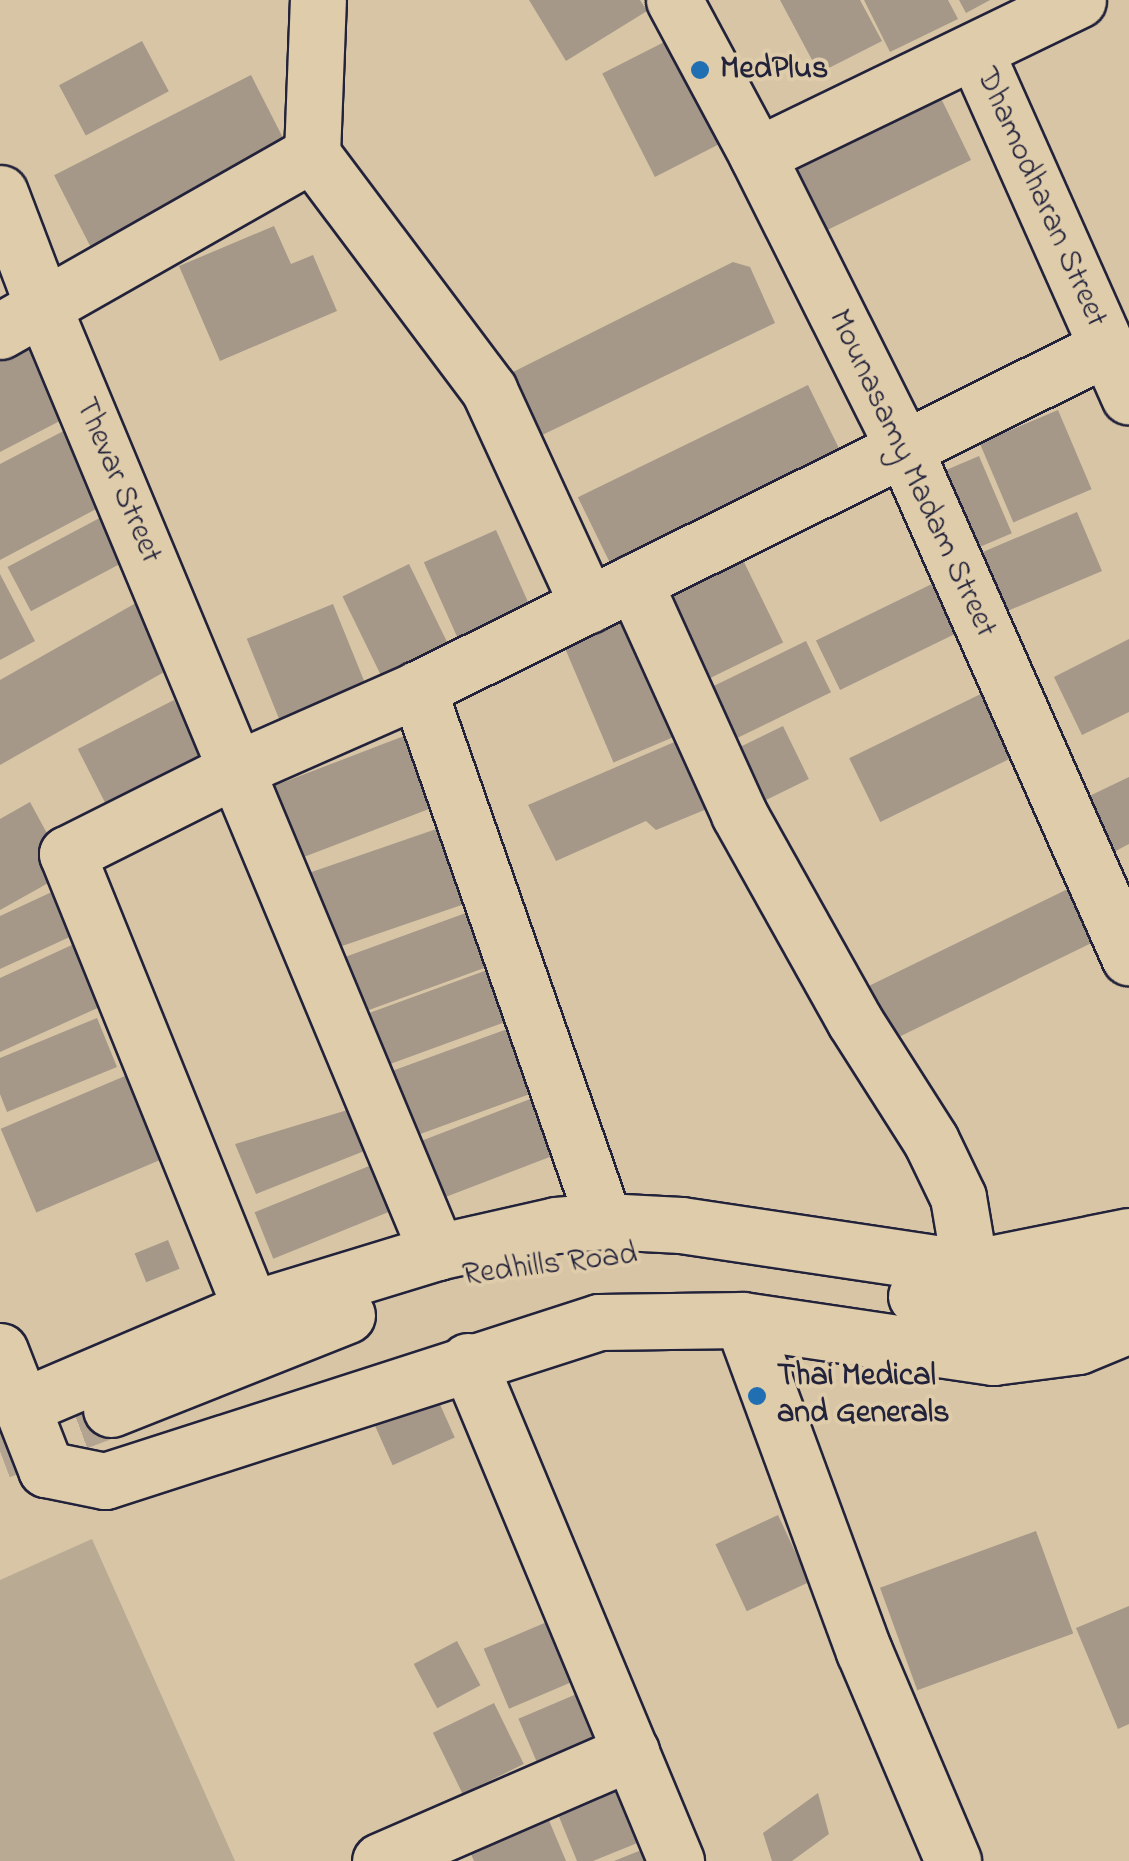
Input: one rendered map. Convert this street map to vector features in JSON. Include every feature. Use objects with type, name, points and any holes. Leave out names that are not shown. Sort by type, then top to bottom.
[{"type":"street","points":[[318,0],[312,154],[489,390],[611,594],[854,1020],[930,1141],[958,1196],[970,1268]]},
{"type":"street","name":"Mounasamy Madam Street","points":[[674,0],[758,155],[904,448],[1129,958]]},
{"type":"street","points":[[758,155],[976,53],[1078,0]]},
{"type":"street","name":"Dhamodharan Street","points":[[976,53],[1129,397]]},
{"type":"street","points":[[22,320],[312,154]]},
{"type":"street","name":"Thevar Street","points":[[0,193],[22,320],[238,768],[437,1252]]},
{"type":"street","points":[[251,1309],[67,854],[238,768],[418,689],[1106,348]]},
{"type":"street","points":[[418,689],[604,1220]]},
{"type":"street","points":[[21,1407],[251,1309],[437,1252],[556,1225],[604,1220],[681,1225],[970,1268],[1129,1236]]},
{"type":"street","name":"Redhills Road","points":[[107,1411],[446,1279],[642,1251],[968,1304],[1054,1298],[1129,1275]]},
{"type":"street","points":[[0,1350],[46,1469],[105,1481],[468,1361],[599,1322],[742,1320],[994,1358],[1078,1346],[1129,1325]]},
{"type":"street","points":[[742,1320],[864,1651],[953,1861]]},
{"type":"street","points":[[468,1361],[676,1861]]},
{"type":"street","points":[[380,1861],[631,1752]]},
{"type":"shaded area","points":[[92,1539],[235,1861],[0,1861],[0,1580]]},
{"type":"building","points":[[529,0],[640,0],[647,11],[566,61]]},
{"type":"building","points":[[780,0],[860,0],[882,41],[819,73]]},
{"type":"building","points":[[864,0],[948,0],[958,19],[890,52]]},
{"type":"building","points":[[959,0],[990,0],[966,13]]},
{"type":"building","points":[[678,35],[731,138],[655,177],[602,74]]},
{"type":"building","points":[[142,41],[169,91],[86,135],[59,85]]},
{"type":"building","points":[[251,75],[290,151],[93,251],[54,175]]},
{"type":"building","points":[[936,88],[971,160],[812,237],[777,166]]},
{"type":"building","points":[[274,226],[291,264],[313,255],[337,311],[220,361],[179,266]]},
{"type":"building","points":[[733,262],[750,267],[775,323],[538,437],[509,374]]},
{"type":"building","points":[[43,337],[81,410],[0,452],[0,360]]},
{"type":"building","points":[[808,385],[842,455],[612,567],[578,497]]},
{"type":"building","points":[[1058,410],[1092,489],[1013,522],[980,443]]},
{"type":"building","points":[[75,425],[115,499],[0,560],[0,464]]},
{"type":"building","points":[[979,456],[1012,533],[973,550],[940,472]]},
{"type":"building","points":[[1077,512],[1102,571],[996,616],[971,557]]},
{"type":"building","points":[[109,513],[132,557],[31,611],[7,567]]},
{"type":"building","points":[[496,530],[534,615],[462,647],[424,562]]},
{"type":"building","points":[[742,558],[783,642],[693,686],[652,602]]},
{"type":"building","points":[[409,564],[452,652],[385,685],[342,596]]},
{"type":"building","points":[[0,574],[35,641],[0,660]]},
{"type":"building","points":[[940,580],[964,629],[840,690],[816,640]]},
{"type":"building","points":[[143,599],[180,663],[0,765],[0,680]]},
{"type":"building","points":[[333,604],[367,688],[281,723],[247,639]]},
{"type":"building","points":[[634,606],[687,731],[613,762],[560,637]]},
{"type":"building","points":[[1129,639],[1129,712],[1082,735],[1054,677]]},
{"type":"building","points":[[806,641],[831,692],[719,747],[694,696]]},
{"type":"building","points":[[993,688],[1024,752],[880,822],[849,758]]},
{"type":"building","points":[[174,700],[205,761],[109,811],[78,749]]},
{"type":"building","points":[[783,726],[809,779],[746,810],[720,757]]},
{"type":"building","points":[[417,731],[445,803],[287,863],[259,792]]},
{"type":"building","points":[[686,737],[714,806],[656,830],[646,821],[556,861],[528,805]]},
{"type":"building","points":[[1129,777],[1129,844],[1108,855],[1081,800]]},
{"type":"building","points":[[30,802],[68,872],[0,910],[0,819]]},
{"type":"building","points":[[445,826],[471,902],[328,951],[302,875]]},
{"type":"building","points":[[1080,883],[1106,936],[884,1044],[858,991]]},
{"type":"building","points":[[54,891],[74,935],[0,969],[0,916]]},
{"type":"building","points":[[485,906],[505,961],[350,1017],[330,962]]},
{"type":"building","points":[[74,944],[102,1006],[0,1052],[0,978]]},
{"type":"building","points":[[501,965],[520,1017],[372,1070],[353,1019]]},
{"type":"building","points":[[97,1018],[117,1067],[7,1112],[0,1094],[0,1058]]},
{"type":"building","points":[[518,1025],[542,1090],[392,1144],[369,1079]]},
{"type":"building","points":[[125,1076],[161,1160],[36,1213],[1,1129]]},
{"type":"building","points":[[546,1093],[568,1150],[424,1205],[402,1148]]},
{"type":"building","points":[[364,1105],[382,1144],[256,1194],[235,1144]]},
{"type":"building","points":[[389,1158],[408,1204],[273,1259],[255,1212]]},
{"type":"building","points":[[168,1240],[180,1269],[146,1282],[135,1253]]},
{"type":"building","points":[[434,1391],[455,1438],[393,1465],[372,1419]]},
{"type":"building","points":[[778,1515],[809,1582],[747,1611],[715,1544]]},
{"type":"building","points":[[1036,1531],[1073,1633],[917,1690],[880,1588]]},
{"type":"building","points":[[1129,1606],[1129,1724],[1118,1729],[1076,1628]]},
{"type":"building","points":[[561,1616],[586,1676],[509,1709],[484,1649]]},
{"type":"building","points":[[457,1641],[480,1685],[437,1708],[414,1664]]},
{"type":"building","points":[[593,1687],[615,1739],[540,1770],[518,1719]]},
{"type":"building","points":[[494,1703],[524,1764],[463,1794],[433,1733]]},
{"type":"building","points":[[636,1770],[662,1833],[593,1861],[577,1861],[553,1802]]},
{"type":"building","points":[[818,1793],[829,1834],[792,1861],[772,1861],[763,1833]]},
{"type":"building","points":[[545,1811],[566,1861],[474,1861],[467,1845]]},
{"type":"building","points":[[659,1843],[667,1861],[614,1861]]},
{"type":"tunnel","points":[[0,1451],[107,1411]]},
{"type":"place","name":"MedPlus","points":[[700,70]]},
{"type":"place","name":"Thai Medical and Generals","points":[[757,1396]]}]
